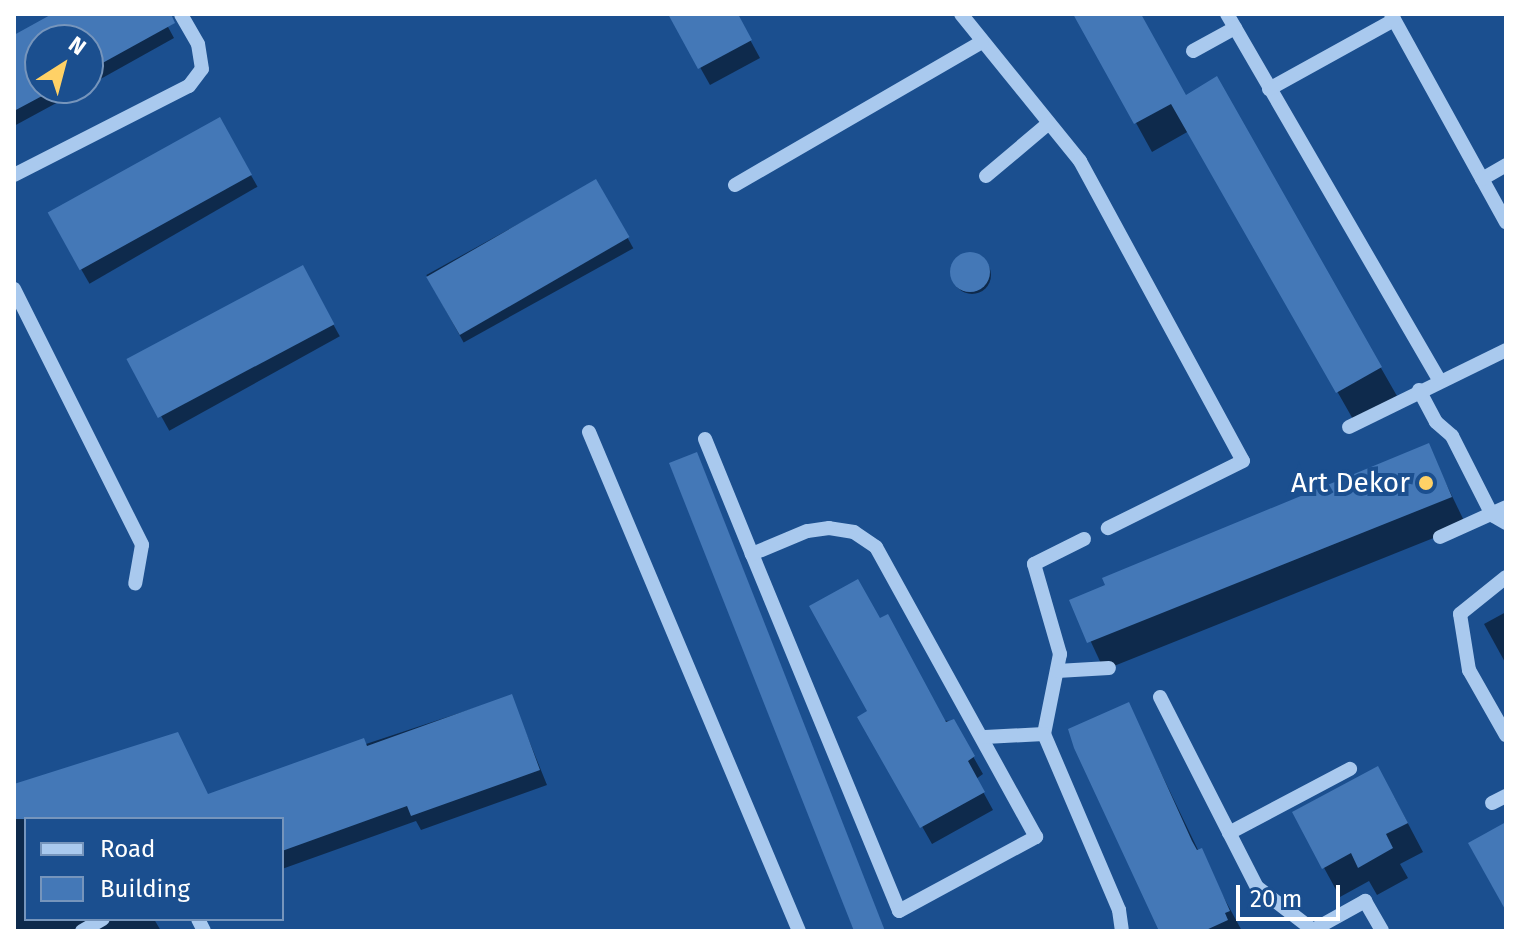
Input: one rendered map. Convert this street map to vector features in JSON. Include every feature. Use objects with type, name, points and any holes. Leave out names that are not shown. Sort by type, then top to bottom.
[{"type":"street","points":[[14,175],[189,86],[202,69],[198,44],[181,14]]},
{"type":"street","points":[[961,14],[1080,161],[1243,461],[1232,471],[1108,528]]},
{"type":"street","points":[[1269,89],[1392,17],[1506,222]]},
{"type":"street","points":[[1193,51],[1231,21],[1439,379]]},
{"type":"street","points":[[735,185],[982,42]]},
{"type":"street","points":[[986,176],[1049,123]]},
{"type":"street","points":[[1482,179],[1506,165]]},
{"type":"street","points":[[14,289],[142,545],[135,583]]},
{"type":"street","points":[[1349,427],[1439,379],[1506,350]]},
{"type":"street","points":[[1419,390],[1436,422],[1452,436],[1492,515],[1506,523]]},
{"type":"street","points":[[589,432],[799,931]]},
{"type":"street","points":[[705,439],[752,554],[899,911],[1036,837],[985,737],[876,547],[854,532],[829,528],[807,531],[752,554]]},
{"type":"street","points":[[1440,537],[1506,507]]},
{"type":"street","points":[[1084,539],[1034,564],[1060,654],[1044,734],[1119,910],[1122,931]]},
{"type":"street","points":[[1506,577],[1460,614],[1469,670],[1506,735]]},
{"type":"street","points":[[1057,671],[1109,668]]},
{"type":"street","points":[[1160,697],[1257,887],[1313,930],[1365,901],[1382,931]]},
{"type":"street","points":[[985,737],[1044,734]]},
{"type":"street","points":[[1229,833],[1350,769]]},
{"type":"street","points":[[1492,803],[1506,796]]},
{"type":"street","points":[[82,931],[100,921]]},
{"type":"building","points":[[52,14],[171,14],[175,23],[104,62],[104,24],[34,24]]},
{"type":"building","points":[[668,14],[738,14],[752,40],[698,69]]},
{"type":"building","points":[[1073,14],[1141,14],[1186,95],[1217,76],[1382,367],[1336,393],[1171,104],[1134,124]]},
{"type":"building","points":[[24,29],[24,104],[27,104],[14,111],[14,35]]},
{"type":"building","points":[[220,117],[252,175],[80,270],[48,213]]},
{"type":"building","points":[[596,179],[630,237],[460,335],[426,277]]},
{"type":"building","points":[[970,252],[984,258],[990,272],[984,286],[970,292],[956,286],[950,272],[956,258]]},
{"type":"building","points":[[303,265],[334,324],[158,418],[126,359]]},
{"type":"building","points":[[1429,443],[1452,497],[1087,643],[1069,600],[1105,585],[1102,578]]},
{"type":"building","points":[[697,452],[885,931],[854,931],[669,463]]},
{"type":"building","points":[[858,579],[880,618],[888,614],[946,722],[954,719],[975,756],[968,761],[985,792],[920,828],[857,717],[867,711],[809,606]]},
{"type":"building","points":[[512,694],[540,770],[411,816],[407,806],[284,850],[284,817],[14,819],[14,784],[178,732],[208,794],[364,738],[367,746]]},
{"type":"building","points":[[1129,702],[1192,841],[1197,850],[1202,848],[1230,911],[1225,913],[1228,920],[1204,931],[1159,931],[1074,748],[1068,729]]},
{"type":"building","points":[[1378,766],[1408,823],[1386,834],[1393,848],[1358,868],[1351,853],[1322,869],[1292,812]]},
{"type":"building","points":[[1506,822],[1506,911],[1468,843]]},
{"type":"place","name":"Art Dekor","points":[[1426,483]]}]
